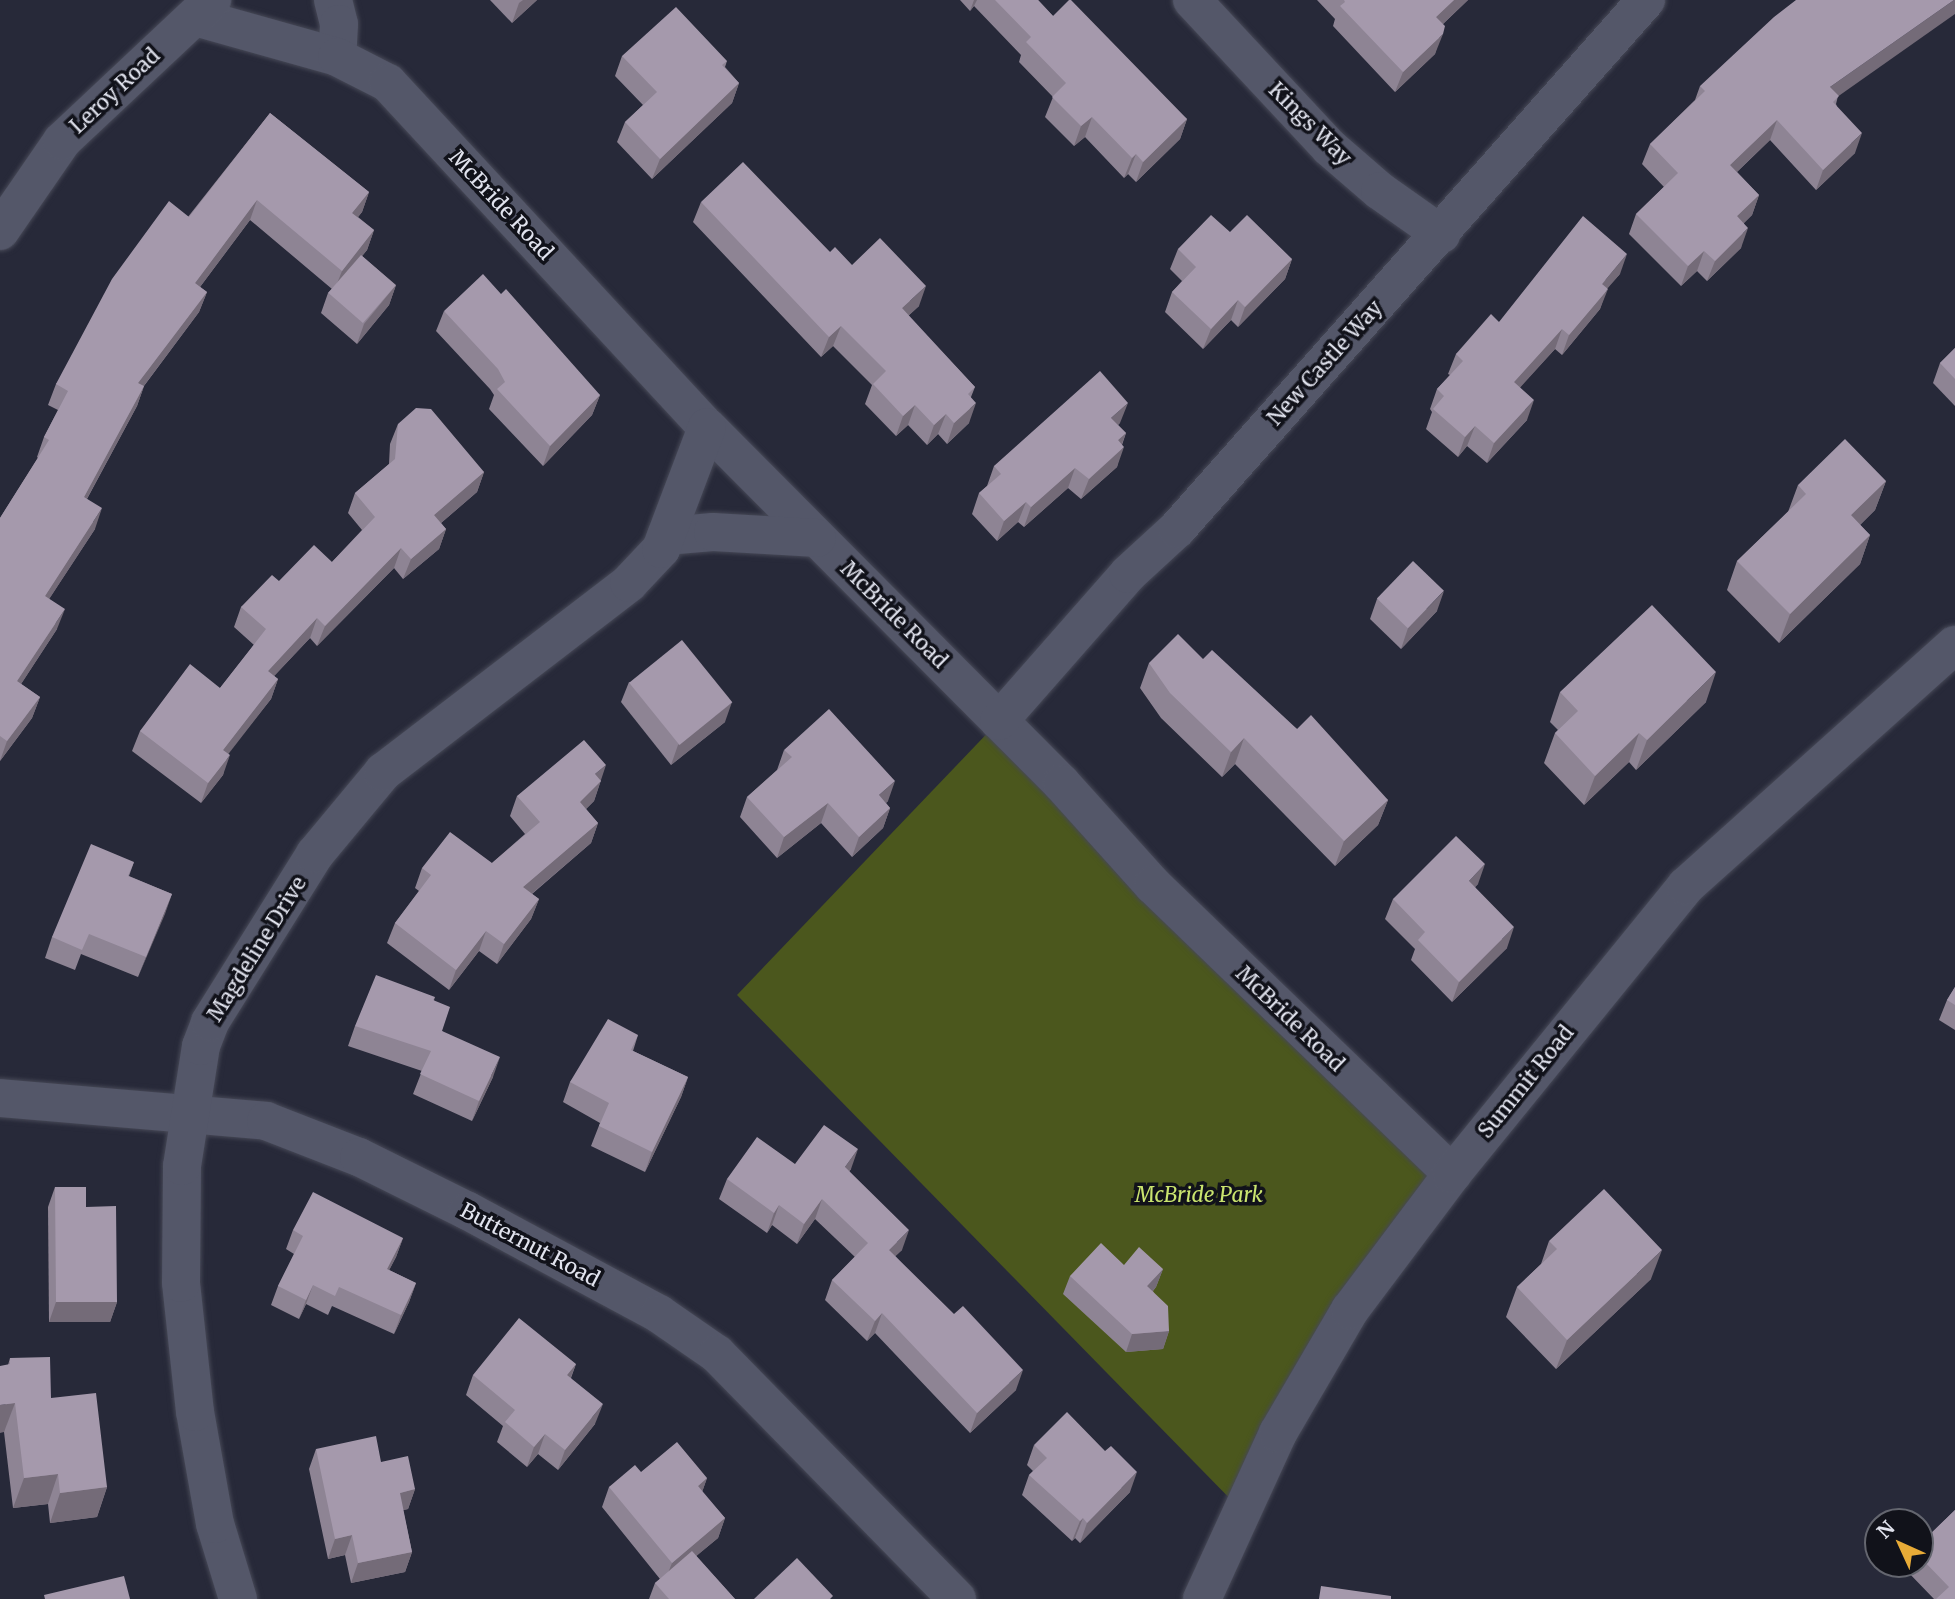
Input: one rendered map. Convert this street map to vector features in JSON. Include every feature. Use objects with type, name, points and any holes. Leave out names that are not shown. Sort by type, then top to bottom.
[{"type":"street","points":[[333,0],[339,24],[337,57]]},
{"type":"street","name":"Kings Way","points":[[1192,0],[1329,147],[1380,191],[1441,234]]},
{"type":"street","name":"New Castle Way","points":[[999,720],[1441,234],[1646,0]]},
{"type":"street","name":"McBride Road","points":[[203,8],[337,57],[388,83],[707,427],[999,720],[1153,885],[1452,1174]]},
{"type":"street","name":"Leroy Road","points":[[0,231],[13,192],[62,141],[203,8]]},
{"type":"street","name":"Magdeline Drive","points":[[238,1599],[206,1474],[181,1283],[182,1166],[201,1046],[210,1023],[315,854],[383,772],[629,583],[661,549],[707,427]]},
{"type":"street","points":[[666,536],[713,532],[817,538]]},
{"type":"street","name":"Summit Road","points":[[1202,1599],[1278,1433],[1350,1310],[1452,1174],[1686,886],[1955,645]]},
{"type":"street","name":"Butternut Road","points":[[0,1098],[266,1121],[359,1157],[659,1314],[717,1354],[957,1599]]},
{"type":"green space","name":"McBride Park","points":[[999,721],[1452,1174],[1242,1511],[737,995]]},
{"type":"building","points":[[995,0],[1038,0],[1053,16],[1071,0],[1187,119],[1143,162],[1136,154],[1132,158],[1092,117],[1081,126],[1052,97],[1066,83],[1026,42],[1031,37]]},
{"type":"building","points":[[1344,0],[1454,0],[1436,17],[1445,26],[1443,34],[1403,72],[1340,6]]},
{"type":"building","points":[[1796,0],[1954,0],[1830,87],[1839,96],[1833,102],[1862,133],[1823,170],[1777,120],[1730,165],[1759,195],[1737,216],[1748,228],[1715,261],[1704,251],[1688,266],[1636,214],[1678,173],[1650,144],[1705,91],[1700,86]]},
{"type":"building","points":[[676,7],[727,61],[722,65],[739,83],[660,159],[625,122],[657,92],[622,56]]},
{"type":"building","points":[[270,113],[369,192],[352,213],[374,230],[342,271],[257,200],[195,283],[207,292],[138,383],[144,386],[84,497],[102,508],[45,596],[65,609],[17,681],[40,697],[7,741],[0,736],[0,518],[49,440],[44,437],[68,391],[56,384],[112,279],[169,201],[189,217]]},
{"type":"building","points":[[743,162],[830,252],[835,247],[852,265],[880,238],[926,286],[902,308],[975,387],[968,394],[976,403],[954,423],[946,414],[934,425],[915,405],[903,416],[873,384],[886,371],[841,326],[829,337],[701,202]]},
{"type":"building","points":[[1211,215],[1230,232],[1247,215],[1292,259],[1245,307],[1238,300],[1211,329],[1172,292],[1196,267],[1178,249]]},
{"type":"building","points":[[1583,216],[1627,254],[1602,284],[1608,289],[1569,335],[1562,329],[1514,382],[1534,400],[1494,443],[1475,426],[1465,437],[1433,409],[1444,396],[1437,389],[1463,361],[1456,354],[1491,314],[1499,322]]},
{"type":"building","points":[[361,255],[396,285],[363,323],[328,293]]},
{"type":"building","points":[[483,274],[501,294],[506,289],[600,395],[550,446],[497,389],[505,382],[498,369],[444,311]]},
{"type":"building","points":[[1955,348],[1955,379],[1940,363]]},
{"type":"building","points":[[1100,371],[1128,403],[1111,418],[1126,433],[1118,440],[1124,447],[1089,479],[1075,468],[1031,507],[1026,502],[1004,521],[979,493],[1001,474],[994,466]]},
{"type":"building","points":[[416,408],[431,409],[484,472],[434,515],[446,529],[411,559],[401,548],[325,626],[317,618],[268,671],[278,679],[223,750],[230,755],[208,783],[140,731],[190,664],[220,688],[266,629],[241,607],[272,575],[279,581],[314,545],[332,562],[375,517],[355,493],[395,459],[398,424]]},
{"type":"building","points":[[1845,439],[1886,481],[1851,515],[1870,535],[1790,614],[1737,561],[1806,494],[1798,485]]},
{"type":"building","points":[[1413,561],[1444,591],[1408,628],[1377,598]]},
{"type":"building","points":[[1652,605],[1716,672],[1647,740],[1639,733],[1595,776],[1555,733],[1578,711],[1560,692]]},
{"type":"building","points":[[1178,634],[1203,659],[1212,650],[1297,729],[1311,715],[1388,800],[1344,841],[1244,738],[1231,752],[1170,693],[1149,663]]},
{"type":"building","points":[[682,640],[732,702],[679,745],[629,683]]},
{"type":"building","points":[[829,709],[895,781],[879,795],[890,808],[859,837],[828,803],[784,837],[747,797],[792,757],[784,750]]},
{"type":"building","points":[[584,740],[606,765],[595,774],[601,781],[580,802],[598,823],[523,887],[539,899],[504,944],[486,931],[456,970],[395,923],[431,875],[422,868],[450,832],[492,863],[540,822],[517,796]]},
{"type":"building","points":[[1456,836],[1485,864],[1469,881],[1514,927],[1459,982],[1418,940],[1425,932],[1393,899]]},
{"type":"building","points":[[91,844],[134,862],[128,876],[172,894],[146,957],[89,934],[82,950],[52,937]]},
{"type":"building","points":[[376,975],[435,997],[433,1000],[450,1007],[442,1031],[500,1057],[479,1101],[420,1074],[431,1051],[355,1026]]},
{"type":"building","points":[[1955,987],[1955,1005],[1947,1000]]},
{"type":"building","points":[[608,1019],[638,1035],[631,1050],[688,1077],[652,1152],[599,1126],[609,1103],[570,1082]]},
{"type":"building","points":[[824,1125],[858,1149],[845,1167],[909,1230],[889,1250],[954,1314],[963,1306],[1023,1370],[977,1413],[882,1313],[875,1321],[832,1280],[868,1243],[822,1199],[804,1224],[779,1205],[774,1213],[727,1179],[757,1137],[795,1164]]},
{"type":"building","points":[[55,1187],[86,1187],[86,1207],[116,1206],[117,1302],[56,1302]]},
{"type":"building","points":[[1604,1189],[1662,1250],[1567,1340],[1517,1287],[1557,1249],[1549,1241]]},
{"type":"building","points":[[313,1192],[403,1238],[387,1269],[416,1283],[401,1315],[339,1287],[335,1296],[313,1285],[306,1300],[278,1286],[303,1236],[293,1230]]},
{"type":"building","points":[[1101,1243],[1124,1265],[1139,1247],[1163,1269],[1147,1286],[1168,1306],[1169,1331],[1132,1334],[1070,1276]]},
{"type":"building","points":[[519,1318],[576,1364],[567,1375],[603,1404],[565,1450],[545,1434],[534,1447],[505,1422],[515,1410],[473,1375]]},
{"type":"building","points":[[50,1357],[51,1398],[96,1393],[107,1487],[60,1493],[58,1474],[24,1478],[15,1403],[0,1405],[0,1366],[10,1364],[10,1358]]},
{"type":"building","points":[[1067,1412],[1105,1451],[1111,1446],[1137,1472],[1087,1523],[1083,1518],[1080,1521],[1029,1475],[1047,1458],[1034,1445]]},
{"type":"building","points":[[376,1436],[381,1462],[408,1456],[415,1489],[400,1493],[412,1552],[358,1563],[352,1535],[335,1539],[316,1449]]},
{"type":"building","points":[[677,1442],[707,1478],[698,1486],[725,1518],[672,1563],[609,1487],[635,1465],[641,1472]]},
{"type":"building","points":[[1955,1510],[1955,1599],[1936,1599],[1949,1587],[1934,1571],[1934,1530]]},
{"type":"building","points":[[692,1551],[735,1599],[669,1599],[655,1583]]},
{"type":"building","points":[[797,1558],[833,1596],[830,1599],[754,1599]]},
{"type":"building","points":[[124,1576],[130,1599],[45,1599],[44,1595]]},
{"type":"building","points":[[1321,1586],[1391,1596],[1391,1599],[1319,1599]]}]
